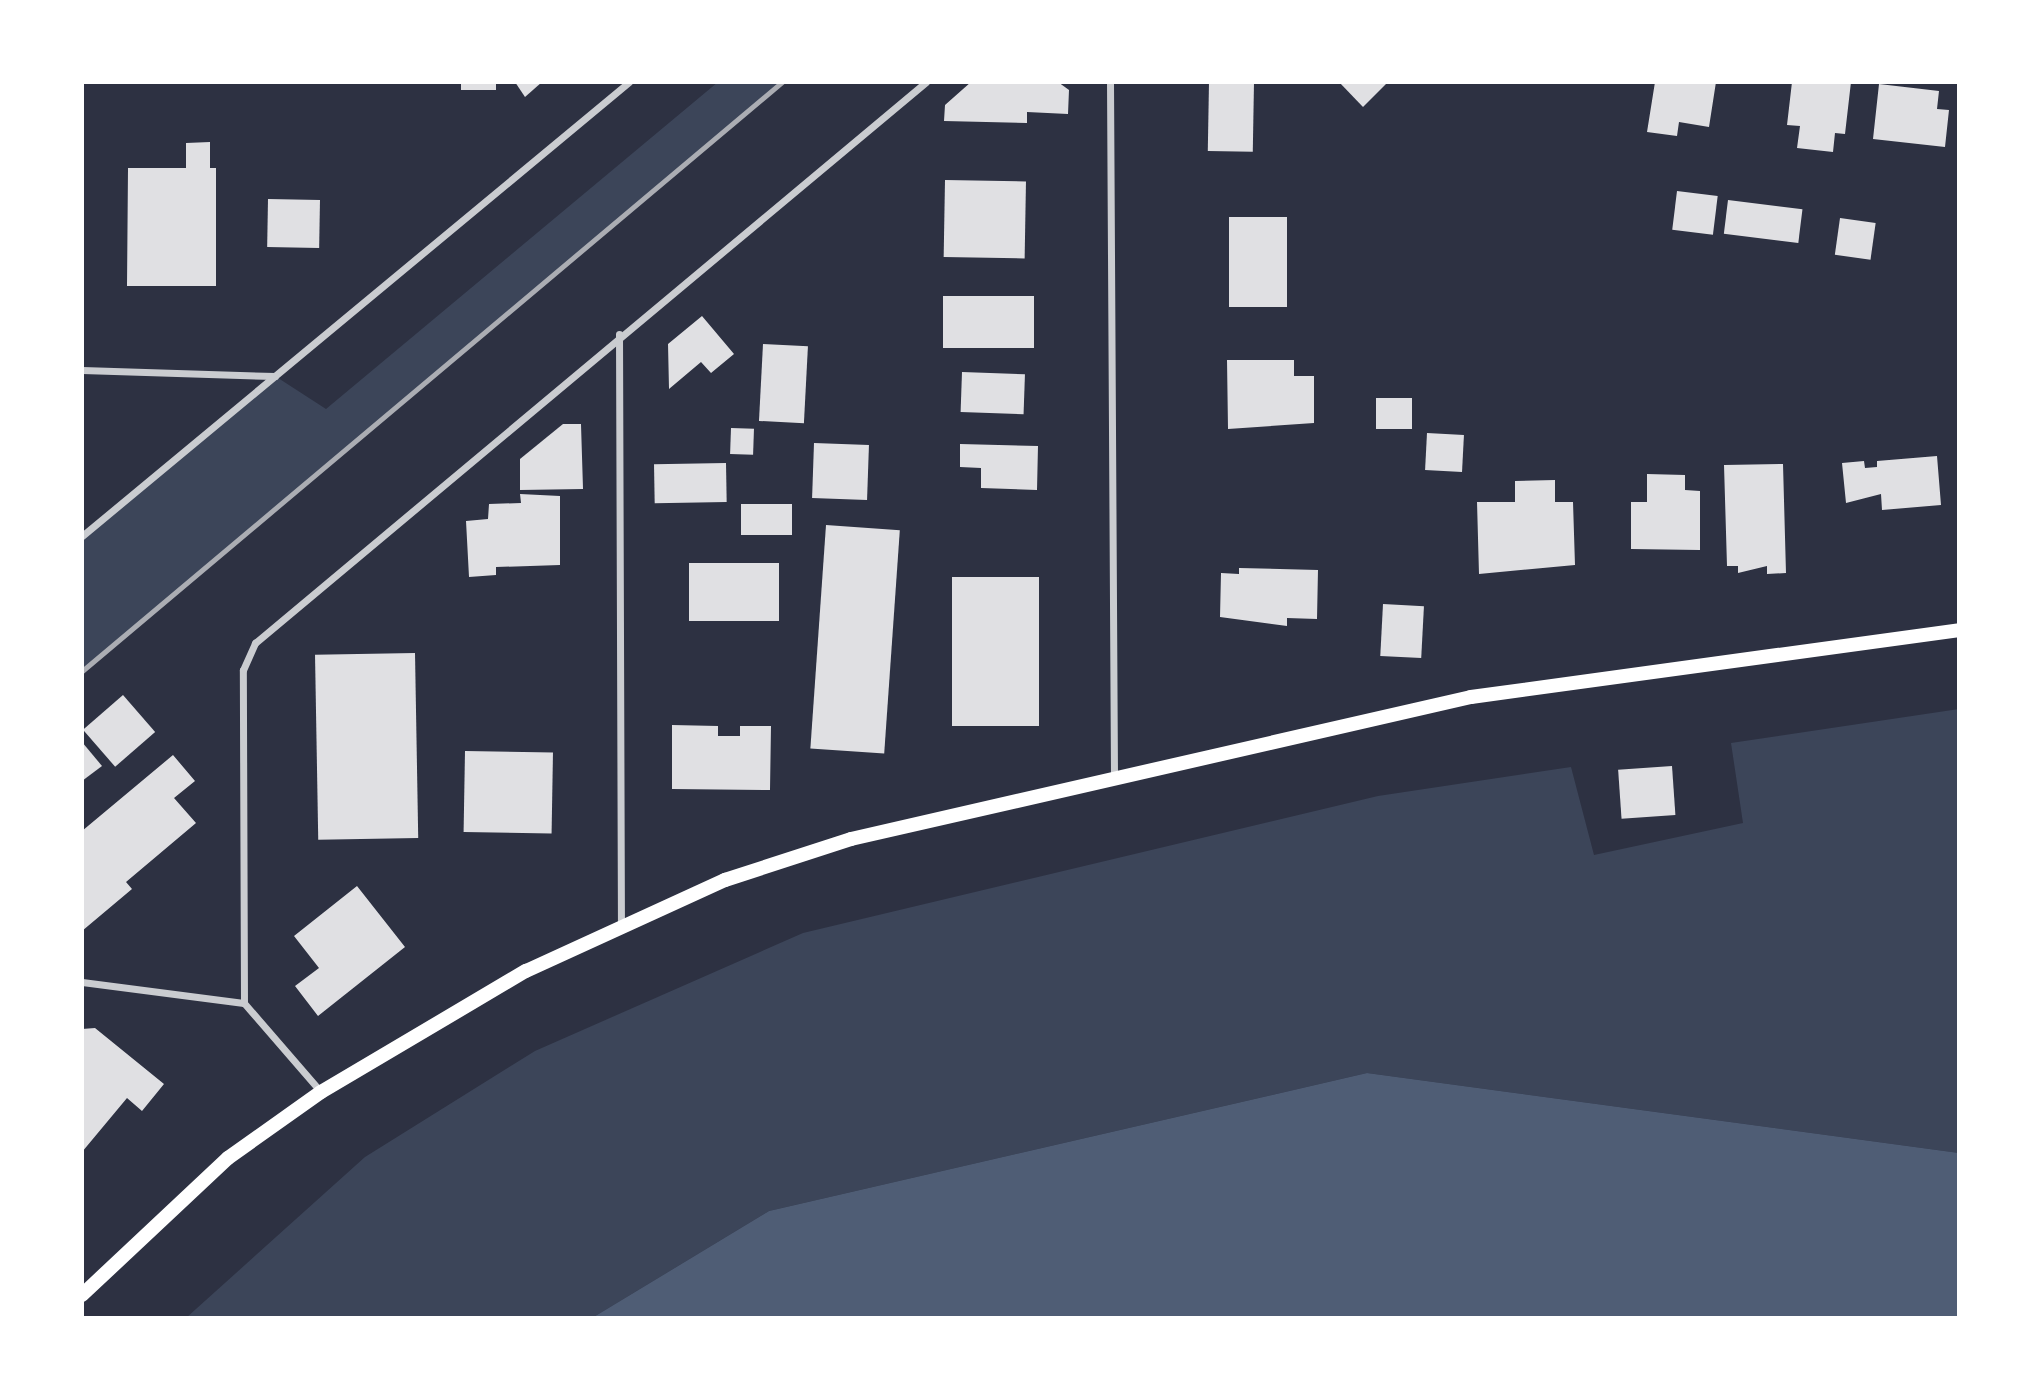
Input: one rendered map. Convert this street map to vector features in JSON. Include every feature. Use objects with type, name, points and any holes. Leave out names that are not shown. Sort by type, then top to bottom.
[{"type":"main road","points":[[82,1295],[228,1158],[321,1092],[413,1034],[621,923],[851,839],[1471,697],[1959,630]]},
{"type":"street","points":[[82,536],[629,82]]},
{"type":"street","points":[[321,1092],[244,1003],[243,670],[255,643],[619,334],[926,82]]},
{"type":"street","points":[[1110,82],[1114,778]]},
{"type":"street","points":[[619,334],[621,923]]},
{"type":"street","points":[[82,370],[275,376]]},
{"type":"street","points":[[82,982],[244,1003]]},
{"type":"shaded area","points":[[718,82],[782,82],[82,671],[82,536],[275,376],[326,409]]},
{"type":"shaded area","points":[[1959,709],[1959,1153],[1367,1073],[769,1211],[592,1318],[186,1318],[365,1157],[535,1051],[803,933],[1378,796],[1571,767],[1594,855],[1743,823],[1731,743]]},
{"type":"shaded area","points":[[1367,1073],[1959,1153],[1959,1318],[592,1318],[769,1211]]},
{"type":"building","points":[[461,82],[496,82],[496,90],[461,90]]},
{"type":"building","points":[[515,82],[542,82],[525,97]]},
{"type":"building","points":[[971,82],[1058,82],[1069,90],[1068,114],[1027,112],[1027,123],[944,121],[945,105]]},
{"type":"building","points":[[1209,82],[1254,83],[1253,152],[1208,151]]},
{"type":"building","points":[[1339,82],[1388,82],[1363,107]]},
{"type":"building","points":[[1655,82],[1716,82],[1709,127],[1679,122],[1677,136],[1647,132]]},
{"type":"building","points":[[1792,82],[1851,82],[1845,134],[1835,133],[1833,152],[1797,148],[1800,126],[1787,125]]},
{"type":"building","points":[[1879,84],[1939,91],[1937,109],[1949,110],[1945,147],[1873,139]]},
{"type":"building","points":[[210,142],[210,168],[216,168],[216,286],[127,286],[128,168],[186,168],[186,143]]},
{"type":"building","points":[[945,180],[1026,181],[1025,258],[944,257]]},
{"type":"building","points":[[1677,191],[1718,196],[1713,235],[1672,230]]},
{"type":"building","points":[[268,199],[320,200],[319,248],[267,247]]},
{"type":"building","points":[[1728,200],[1802,209],[1798,243],[1724,234]]},
{"type":"building","points":[[1229,217],[1287,217],[1287,307],[1229,307]]},
{"type":"building","points":[[1840,218],[1876,223],[1871,260],[1835,255]]},
{"type":"building","points":[[943,296],[1034,296],[1034,348],[943,348]]},
{"type":"building","points":[[702,316],[734,354],[711,373],[701,362],[669,389],[668,344]]},
{"type":"building","points":[[763,344],[808,346],[804,423],[759,421]]},
{"type":"building","points":[[1227,360],[1294,360],[1294,376],[1314,376],[1314,423],[1228,429]]},
{"type":"building","points":[[962,372],[1025,374],[1024,414],[961,412]]},
{"type":"building","points":[[1376,398],[1412,398],[1412,429],[1376,429]]},
{"type":"building","points":[[563,424],[581,424],[583,489],[520,490],[520,459]]},
{"type":"building","points":[[731,428],[754,429],[753,455],[730,454]]},
{"type":"building","points":[[1427,433],[1464,435],[1462,472],[1425,470]]},
{"type":"building","points":[[814,443],[869,445],[867,500],[812,498]]},
{"type":"building","points":[[960,444],[1038,446],[1037,490],[981,488],[981,468],[960,467]]},
{"type":"building","points":[[1937,456],[1941,505],[1882,510],[1881,494],[1846,503],[1842,463],[1864,461],[1865,468],[1877,467],[1877,461]]},
{"type":"building","points":[[726,463],[727,502],[655,503],[654,464]]},
{"type":"building","points":[[1783,464],[1786,573],[1767,574],[1767,566],[1738,573],[1738,566],[1727,566],[1724,465]]},
{"type":"building","points":[[1647,474],[1685,475],[1685,490],[1700,491],[1700,550],[1631,549],[1631,502],[1647,502]]},
{"type":"building","points":[[1555,480],[1555,502],[1573,502],[1575,565],[1479,574],[1477,502],[1515,502],[1515,481]]},
{"type":"building","points":[[520,494],[560,496],[560,565],[496,567],[496,575],[469,577],[466,521],[488,519],[489,504],[521,503]]},
{"type":"building","points":[[741,504],[792,504],[792,535],[741,535]]},
{"type":"building","points":[[826,525],[900,530],[884,754],[810,748]]},
{"type":"building","points":[[689,563],[779,563],[779,621],[689,621]]},
{"type":"building","points":[[1239,568],[1318,570],[1317,619],[1287,618],[1287,626],[1220,617],[1221,573],[1239,574]]},
{"type":"building","points":[[952,577],[1039,577],[1039,726],[952,726]]},
{"type":"building","points":[[1383,604],[1424,606],[1421,658],[1380,656]]},
{"type":"building","points":[[415,653],[418,838],[318,840],[315,655]]},
{"type":"building","points":[[123,695],[155,732],[115,767],[83,730]]},
{"type":"building","points":[[672,725],[718,726],[718,736],[740,736],[740,726],[771,726],[770,790],[672,789]]},
{"type":"building","points":[[82,742],[102,766],[82,781]]},
{"type":"building","points":[[465,751],[553,753],[552,834],[464,832]]},
{"type":"building","points":[[173,755],[195,781],[174,798],[196,823],[126,882],[132,889],[82,931],[82,831]]},
{"type":"building","points":[[1672,766],[1675,815],[1622,819],[1618,770]]},
{"type":"building","points":[[357,886],[405,947],[318,1016],[295,986],[319,968],[294,936]]},
{"type":"building","points":[[95,1028],[164,1084],[142,1111],[127,1098],[82,1152],[82,1029]]},
{"type":"railway","points":[[82,671],[782,82]]}]
